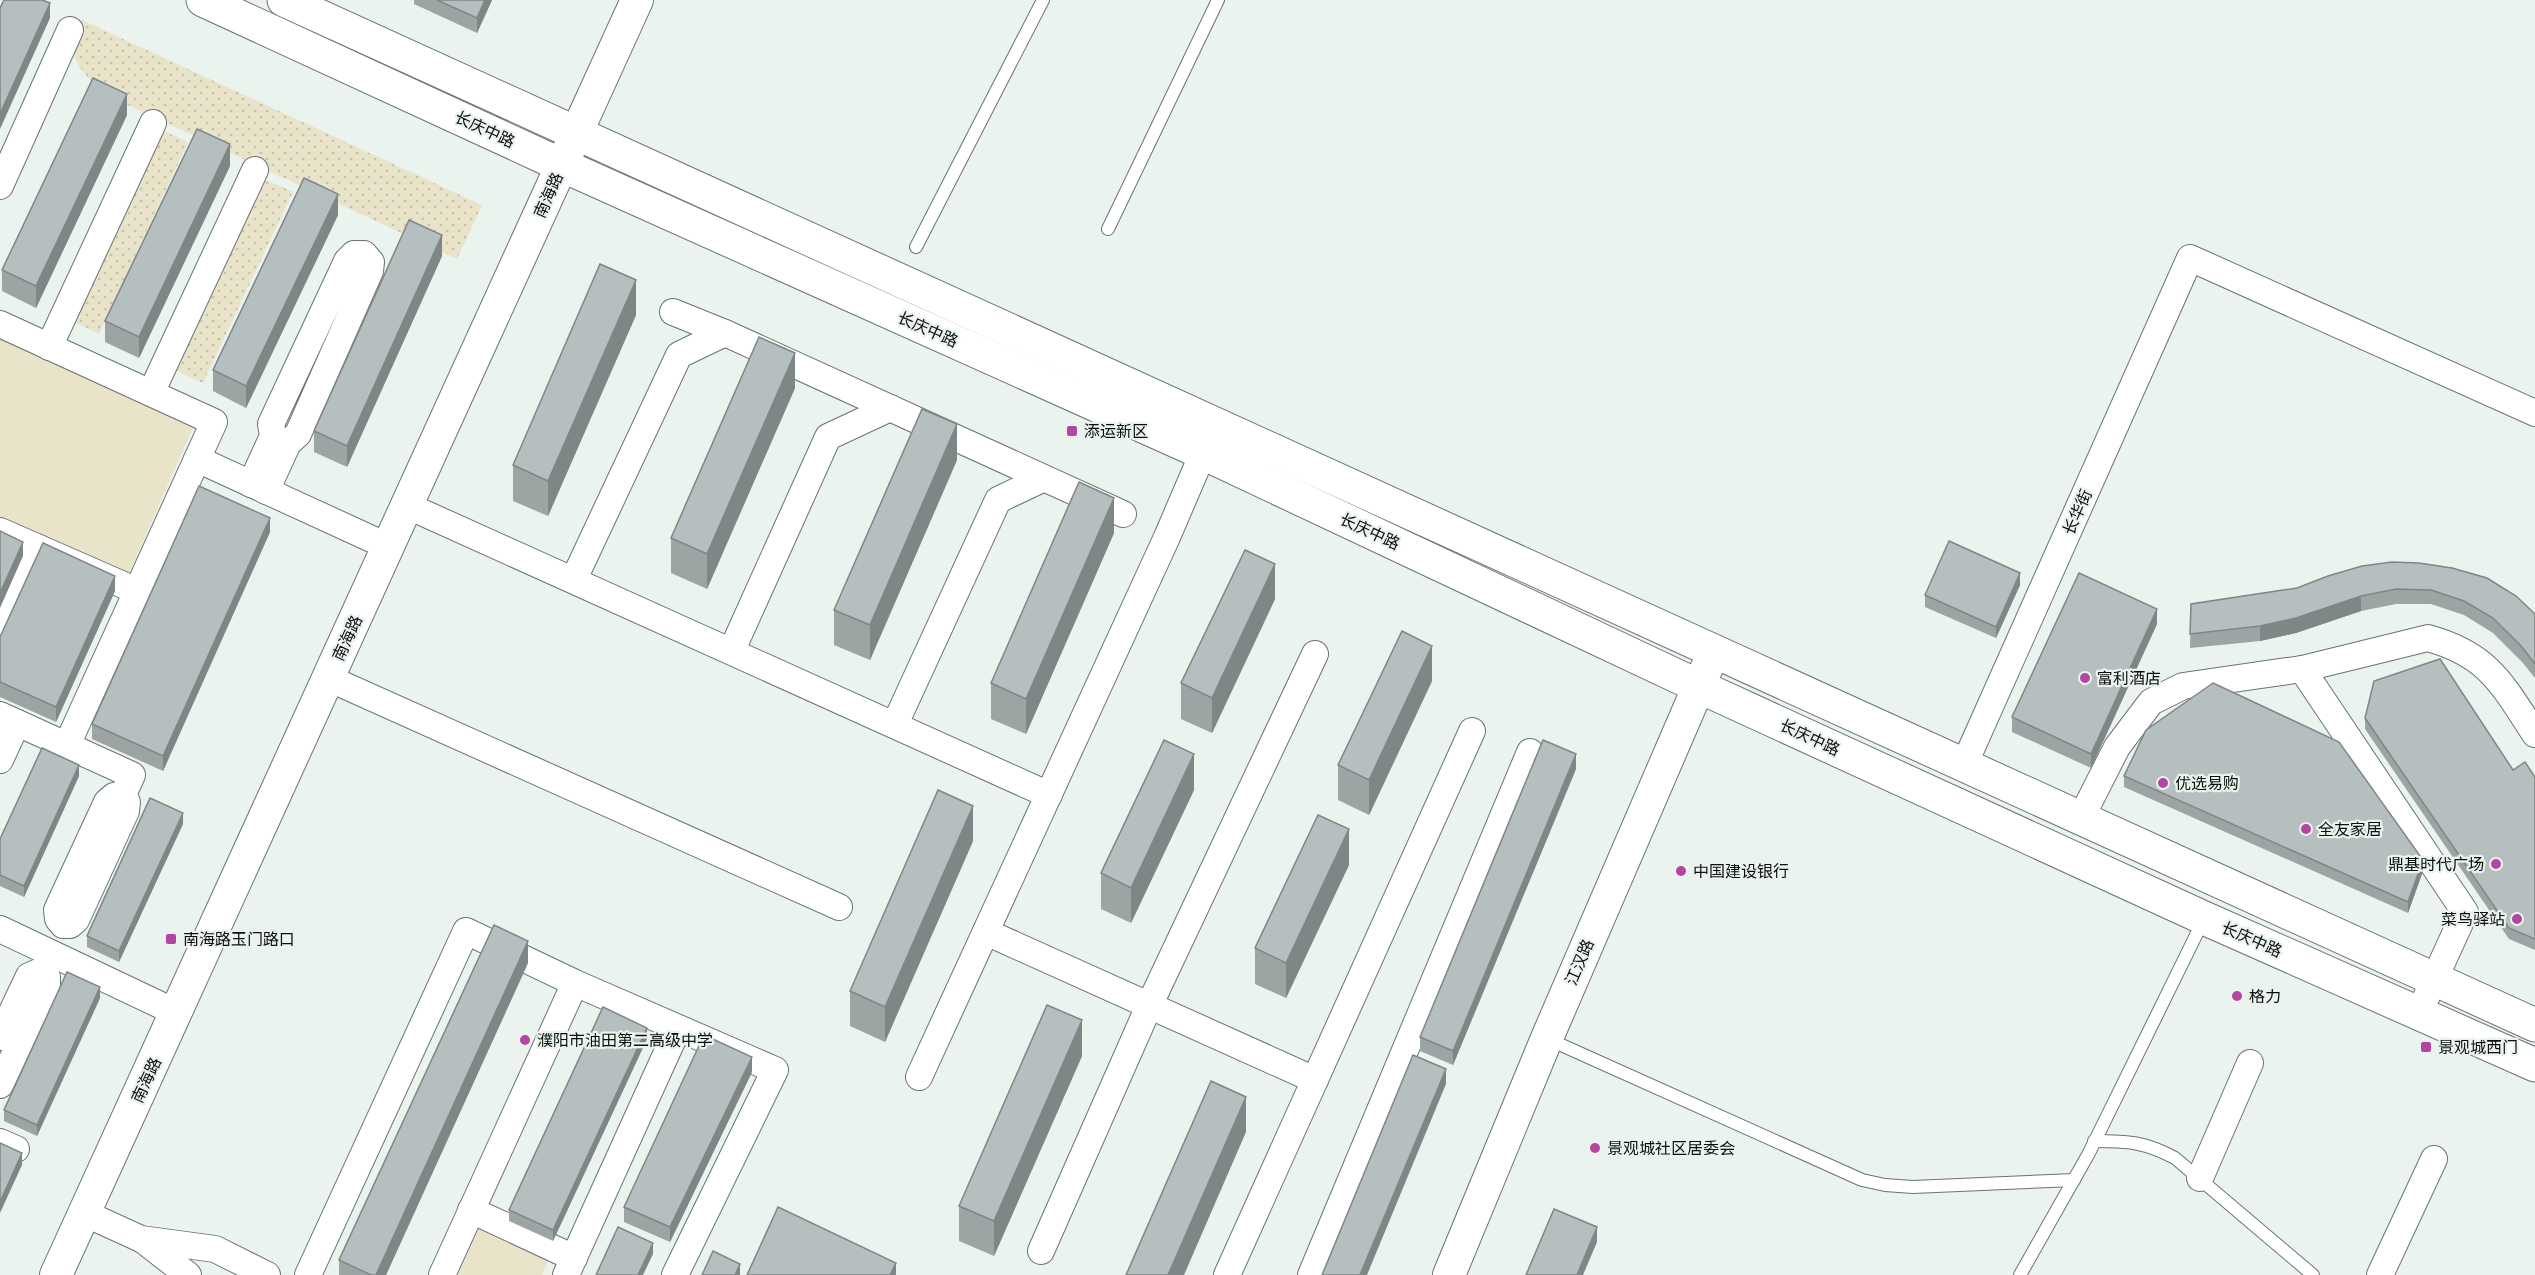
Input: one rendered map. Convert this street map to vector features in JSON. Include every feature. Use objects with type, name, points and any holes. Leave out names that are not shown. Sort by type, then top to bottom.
[{"type":"main road","name":"长庆中路","points":[[203,0],[1203,453],[1698,686],[2204,918],[2535,1065]]},
{"type":"main road","name":"长庆中路","points":[[284,0],[2535,1025]]},
{"type":"street","name":"南海路","points":[[56,1275],[637,0]]},
{"type":"street","points":[[0,186],[70,30]]},
{"type":"street","points":[[49,346],[153,123]]},
{"type":"street","points":[[151,393],[255,170]]},
{"type":"street","points":[[354,254],[364,254],[370,262],[370,271],[298,434],[280,439],[271,424],[347,261],[354,254]]},
{"type":"street","name":"长华街","points":[[1964,765],[2190,258],[2535,413]]},
{"type":"street","points":[[673,312],[725,333],[1123,514]]},
{"type":"street","points":[[0,324],[214,422],[67,745]]},
{"type":"street","points":[[574,579],[679,355],[725,333]]},
{"type":"street","points":[[732,650],[828,436],[890,408]]},
{"type":"street","points":[[259,488],[280,439]]},
{"type":"street","points":[[919,1077],[1167,537],[1203,453]]},
{"type":"street","points":[[197,459],[389,547]]},
{"type":"street","points":[[895,724],[998,500],[1042,479]]},
{"type":"street","points":[[408,506],[732,650],[1049,795]]},
{"type":"street","points":[[0,531],[137,591]]},
{"type":"street","points":[[0,634],[39,548]]},
{"type":"street","points":[[2080,818],[2117,747],[2151,702],[2183,686],[2302,669],[2428,638],[2447,643],[2486,666],[2502,685],[2535,734]]},
{"type":"street","name":"江汉路","points":[[1449,1275],[1547,1038],[1714,651]]},
{"type":"street","points":[[1041,1251],[1149,1006],[1315,654]]},
{"type":"street","points":[[2302,669],[2465,912],[2420,1013]]},
{"type":"street","points":[[328,678],[839,907]]},
{"type":"street","points":[[0,760],[8,719],[132,775],[123,795],[127,802],[126,811],[76,920],[70,925],[63,925],[47,961],[29,976],[0,1037]]},
{"type":"street","points":[[1227,1275],[1472,731]]},
{"type":"street","points":[[1311,1275],[1530,752]]},
{"type":"street","points":[[0,929],[47,961],[177,1013]]},
{"type":"street","points":[[308,1275],[466,931],[575,983],[775,1070],[675,1275]]},
{"type":"street","points":[[986,932],[1315,1080]]},
{"type":"street","points":[[0,1085],[47,985],[47,961]]},
{"type":"street","points":[[442,1275],[575,983]]},
{"type":"street","points":[[471,1210],[570,1267],[678,1028]]},
{"type":"street","points":[[2200,1178],[2250,1063]]},
{"type":"street","points":[[2380,1275],[2434,1159]]},
{"type":"street","points":[[84,1213],[141,1239],[188,1275]]},
{"type":"street","points":[[141,1239],[215,1249],[267,1275]]},
{"type":"lane","points":[[916,247],[1043,0]]},
{"type":"lane","points":[[1108,229],[1218,0]]},
{"type":"lane","points":[[2020,1275],[2074,1180],[2204,918]]},
{"type":"lane","points":[[1547,1038],[1862,1180],[1913,1187],[2074,1180]]},
{"type":"lane","points":[[2094,1141],[2122,1141],[2151,1145],[2175,1158],[2313,1275]]},
{"type":"shaded area","points":[[82,20],[482,205],[457,259],[115,99],[85,74],[75,57],[74,38]]},
{"type":"shaded area","points":[[159,129],[188,142],[99,334],[70,320]]},
{"type":"shaded area","points":[[264,179],[293,192],[203,383],[175,370]]},
{"type":"shaded area","points":[[0,337],[195,423],[127,578],[0,523]]},
{"type":"shaded area","points":[[480,1226],[550,1257],[542,1275],[458,1275]]},
{"type":"building","points":[[4,0],[42,0],[50,3],[0,114],[0,8]]},
{"type":"building","points":[[437,0],[485,0],[477,18]]},
{"type":"building","points":[[93,78],[127,94],[36,286],[2,270]]},
{"type":"building","points":[[197,129],[230,144],[139,337],[105,321]]},
{"type":"building","points":[[304,178],[338,194],[246,386],[213,370]]},
{"type":"building","points":[[409,220],[442,235],[347,446],[314,431]]},
{"type":"building","points":[[600,264],[636,280],[548,481],[513,465]]},
{"type":"building","points":[[759,337],[795,353],[707,554],[671,538]]},
{"type":"building","points":[[922,409],[957,424],[870,625],[834,610]]},
{"type":"building","points":[[1079,482],[1114,498],[1026,699],[991,683]]},
{"type":"building","points":[[199,486],[270,518],[163,756],[92,724]]},
{"type":"building","points":[[0,531],[23,542],[0,593]]},
{"type":"building","points":[[1949,541],[2020,573],[1996,627],[1925,595]]},
{"type":"building","points":[[43,543],[115,576],[56,707],[0,682],[0,637]]},
{"type":"building","points":[[1245,550],[1275,564],[1212,698],[1181,683]]},
{"type":"building","points":[[2392,562],[2452,568],[2487,578],[2516,596],[2535,614],[2535,664],[2522,647],[2493,618],[2464,601],[2431,590],[2396,589],[2361,596],[2296,618],[2260,626],[2190,634],[2191,604],[2297,588],[2362,566]]},
{"type":"building","points":[[2079,573],[2157,609],[2091,754],[2012,717]]},
{"type":"building","points":[[1402,631],[1432,646],[1369,780],[1338,765]]},
{"type":"building","name":"鼎基时代广场","points":[[2440,659],[2513,770],[2525,762],[2535,777],[2535,939],[2509,928],[2365,718],[2374,681]]},
{"type":"building","name":"全友家居","points":[[2213,683],[2339,742],[2423,860],[2408,902],[2124,776],[2146,730]]},
{"type":"building","points":[[1164,740],[1194,754],[1131,888],[1101,873]]},
{"type":"building","points":[[1543,740],[1576,754],[1453,1051],[1420,1037]]},
{"type":"building","points":[[42,748],[79,765],[24,886],[0,875],[0,839]]},
{"type":"building","points":[[938,790],[973,806],[885,1007],[850,991]]},
{"type":"building","points":[[150,798],[183,813],[119,951],[87,936]]},
{"type":"building","points":[[1318,815],[1349,829],[1286,963],[1255,948]]},
{"type":"building","points":[[494,925],[528,941],[376,1275],[371,1275],[339,1260]]},
{"type":"building","points":[[67,972],[100,987],[37,1125],[4,1110]]},
{"type":"building","points":[[1047,1005],[1082,1020],[994,1221],[959,1206]]},
{"type":"building","points":[[603,1007],[647,1028],[553,1230],[509,1210]]},
{"type":"building","points":[[704,1035],[752,1057],[670,1227],[624,1207]]},
{"type":"building","points":[[1413,1055],[1446,1069],[1360,1275],[1322,1275]]},
{"type":"building","points":[[1211,1081],[1246,1097],[1168,1275],[1126,1275]]},
{"type":"building","points":[[0,1143],[22,1153],[0,1202]]},
{"type":"building","points":[[778,1207],[896,1263],[890,1275],[747,1275]]},
{"type":"building","points":[[1554,1209],[1597,1227],[1577,1275],[1526,1275]]},
{"type":"building","points":[[618,1227],[653,1243],[638,1275],[596,1275]]},
{"type":"building","points":[[713,1251],[740,1264],[735,1275],[702,1275]]},
{"type":"place","name":"添运新区","points":[[1072,431]]},
{"type":"place","name":"富利酒店","points":[[2085,678]]},
{"type":"place","name":"优选易购","points":[[2163,783]]},
{"type":"place","name":"全友家居","points":[[2306,829]]},
{"type":"place","name":"鼎基时代广场","points":[[2496,864]]},
{"type":"place","name":"中国建设银行","points":[[1681,871]]},
{"type":"place","name":"菜鸟驿站","points":[[2517,919]]},
{"type":"place","name":"南海路玉门路口","points":[[171,939]]},
{"type":"place","name":"格力","points":[[2237,996]]},
{"type":"place","name":"濮阳市油田第二高级中学","points":[[525,1040]]},
{"type":"place","name":"景观城西门","points":[[2426,1047]]},
{"type":"place","name":"景观城社区居委会","points":[[1595,1148]]}]
